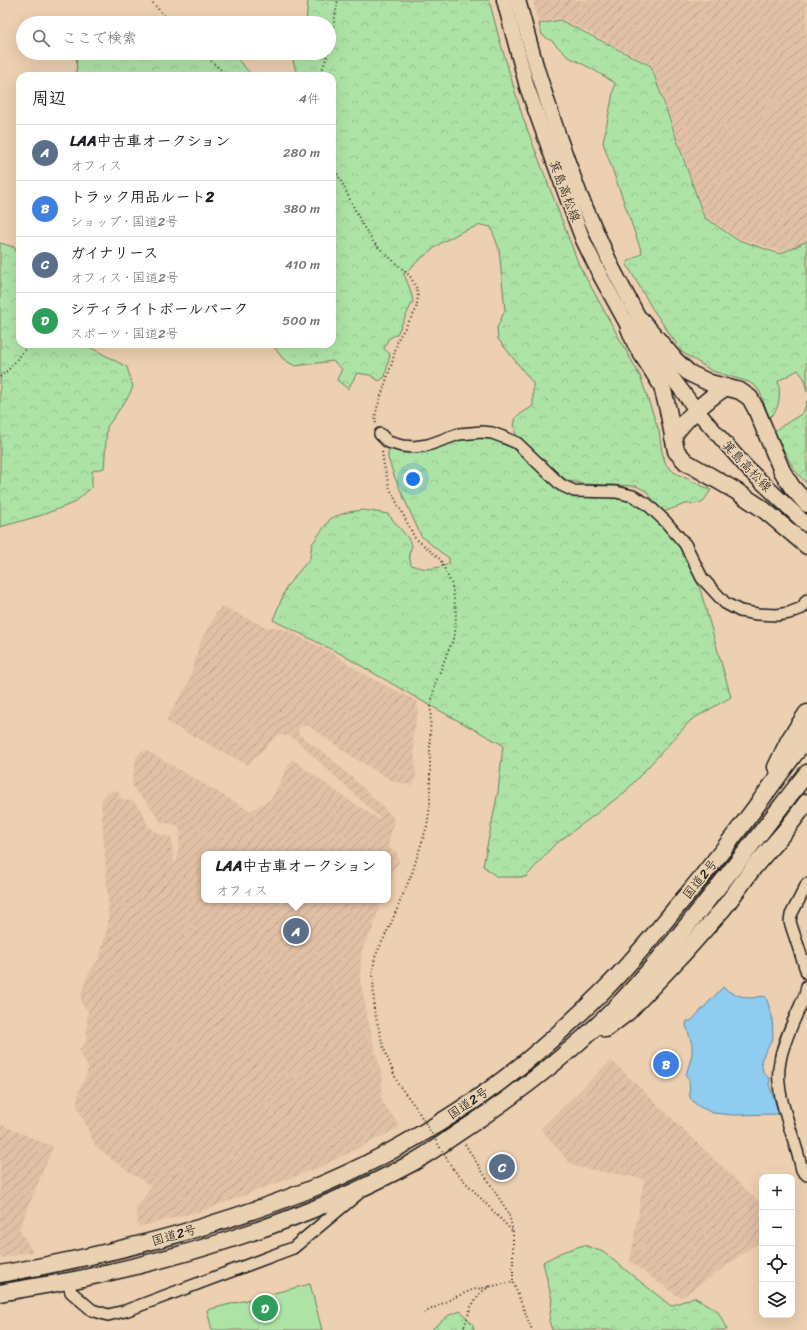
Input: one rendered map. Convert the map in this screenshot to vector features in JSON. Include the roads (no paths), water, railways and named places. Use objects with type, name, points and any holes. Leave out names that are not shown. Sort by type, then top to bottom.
[{"type":"highway","points":[[635,324],[689,373],[710,383],[740,391],[750,398],[782,471],[792,487],[807,504]]},
{"type":"highway","points":[[635,324],[636,345],[662,386],[676,451],[686,462],[736,491],[763,509],[807,546]]},
{"type":"highway","points":[[673,437],[697,411],[726,387]]},
{"type":"highway","points":[[756,808],[789,740],[807,713]]},
{"type":"highway","name":"国道2号","points":[[0,1274],[50,1265],[143,1243],[238,1216],[308,1191],[352,1171],[415,1137],[459,1110],[542,1048],[606,988],[663,924],[711,866],[756,808],[807,737]]},
{"type":"highway","name":"国道2号","points":[[0,1293],[93,1276],[172,1257],[244,1236],[324,1205],[367,1186],[415,1161],[486,1115],[570,1050],[608,1014],[651,968],[719,887],[807,773]]},
{"type":"highway","points":[[570,1050],[601,1033],[633,1006],[683,954],[723,909],[754,867],[785,831],[807,802]]},
{"type":"main road","name":"箕島高松線","points":[[504,0],[527,87],[566,195],[586,246],[601,276],[662,364],[697,411],[747,468],[807,525]]},
{"type":"main road","name":"箕島高松線","points":[[518,0],[537,69],[559,137],[580,195],[613,269],[635,324]]},
{"type":"street","points":[[380,434],[388,442],[402,446],[414,447],[428,445],[459,434],[482,432],[492,433],[503,437],[517,443],[561,485],[574,491],[616,492],[633,496],[647,504],[665,521],[685,544],[702,578],[725,603],[740,611],[777,615],[789,613],[802,608],[807,600]]},
{"type":"street","points":[[807,884],[791,915],[790,922],[807,973]]},
{"type":"street","points":[[807,986],[805,995],[782,1050],[779,1061],[778,1076],[779,1092],[783,1107],[802,1170],[807,1176]]},
{"type":"street","points":[[68,1281],[71,1292],[92,1310],[108,1315],[125,1311],[293,1248],[367,1186]]},
{"type":"water","points":[[723,987],[732,993],[743,997],[766,997],[772,1016],[773,1038],[761,1060],[763,1072],[770,1079],[769,1084],[779,1114],[733,1115],[713,1113],[698,1106],[690,1098],[689,1080],[686,1075],[692,1055],[692,1044],[686,1025],[687,1021],[691,1021]]},
{"type":"place","name":"LAA中古車オークション","points":[[296,931]]},
{"type":"place","name":"トラック用品ルート2","points":[[666,1064]]},
{"type":"place","name":"ガイナリース","points":[[502,1167]]},
{"type":"place","name":"シティライトボールパーク","points":[[265,1308]]}]
